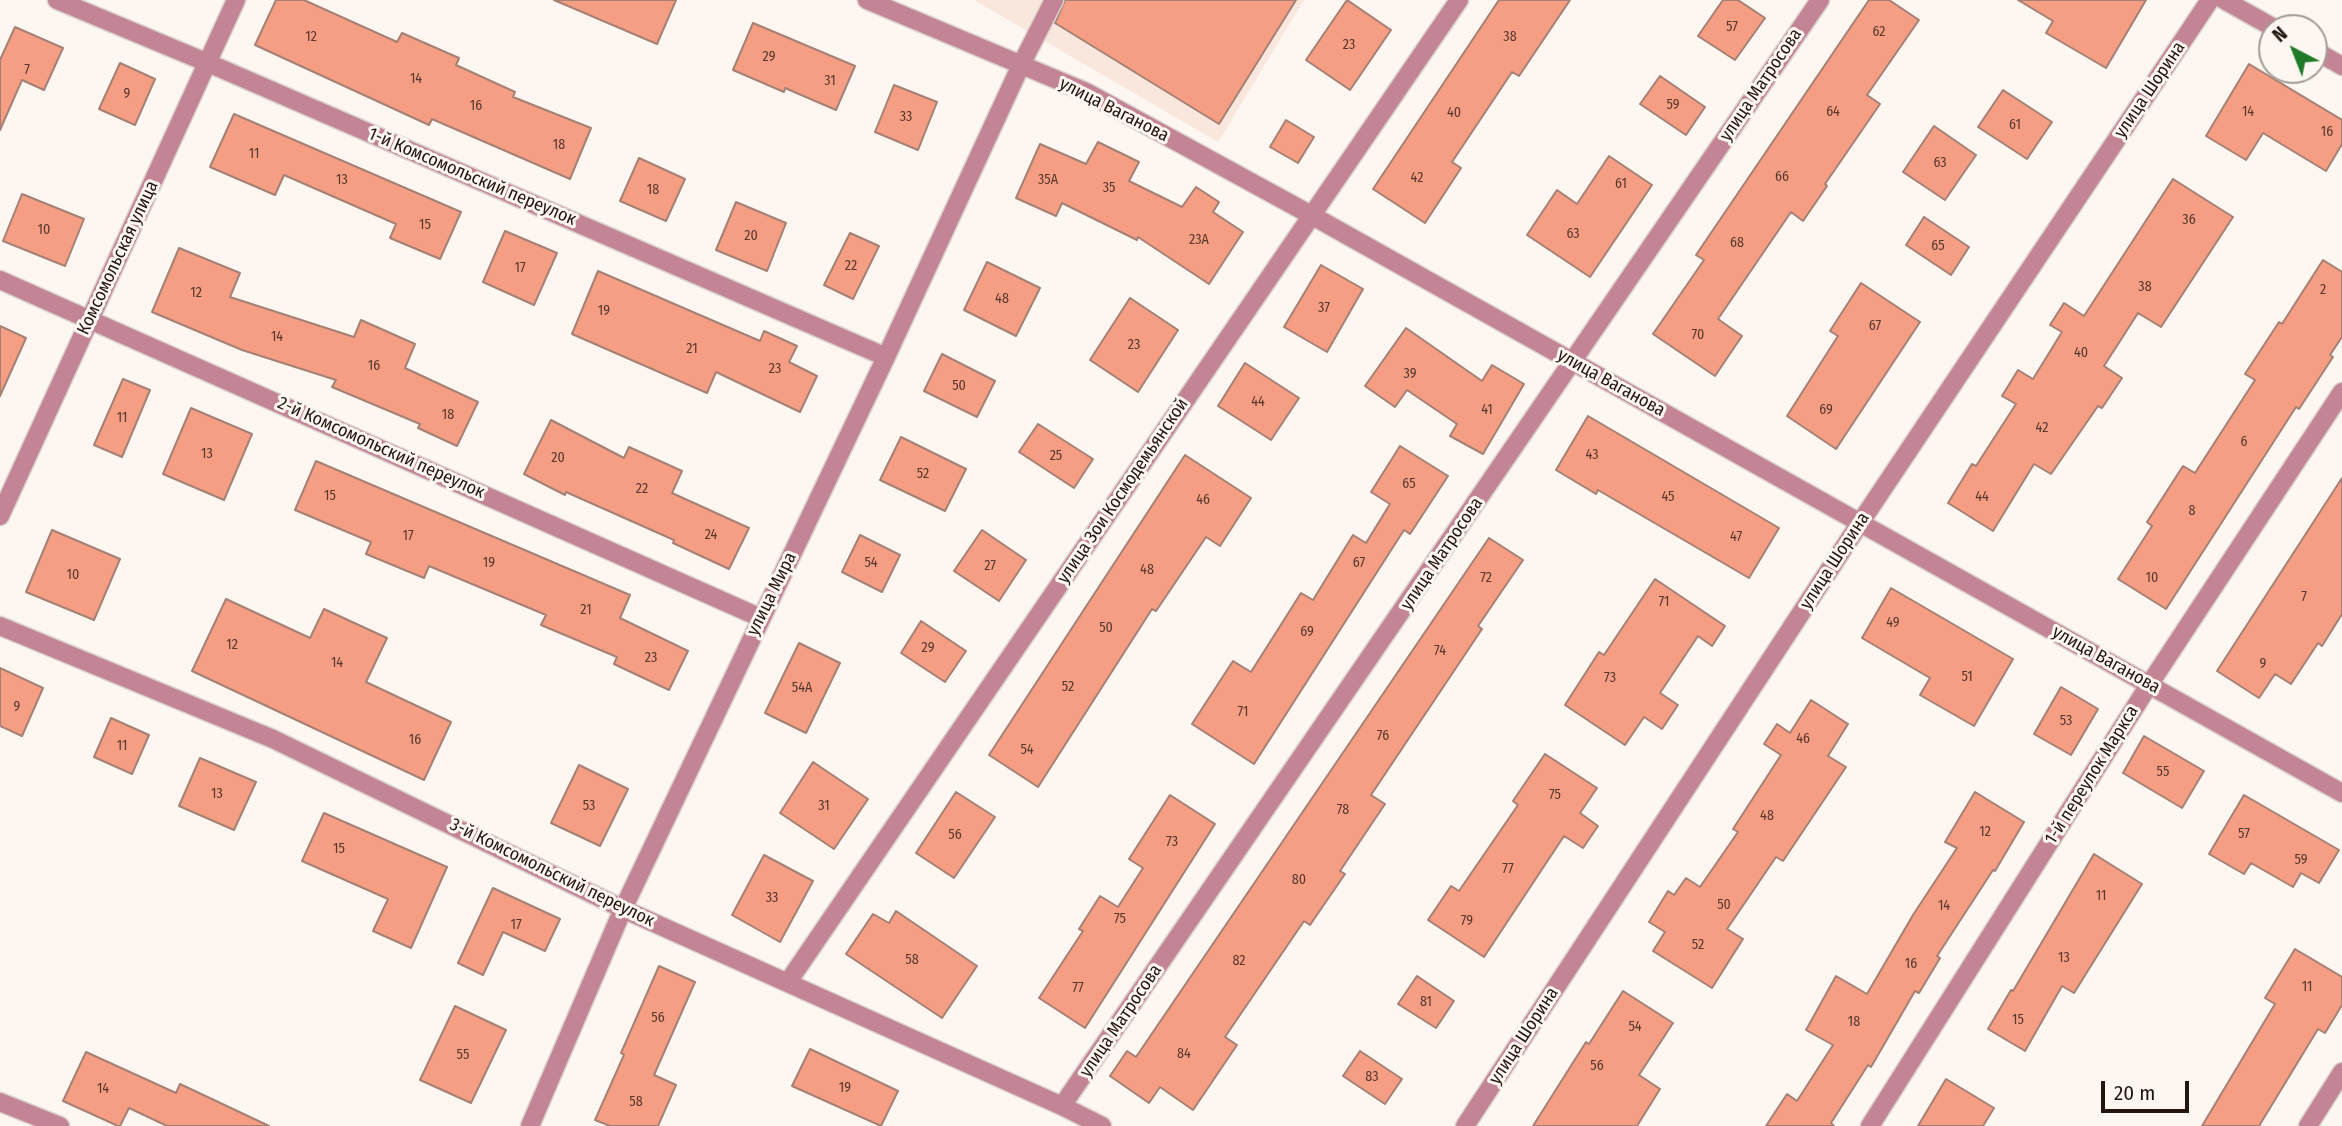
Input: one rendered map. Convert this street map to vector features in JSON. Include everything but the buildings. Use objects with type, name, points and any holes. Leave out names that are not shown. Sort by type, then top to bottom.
[{"type":"street","name":"1-й Комсомольский переулок","points":[[57,0],[886,357]]},
{"type":"street","name":"Комсомольская улица","points":[[0,516],[236,0]]},
{"type":"street","name":"улица Ваганова","points":[[867,0],[1086,92],[1311,215],[2342,793]]},
{"type":"street","name":"улица Мира","points":[[530,1126],[623,909],[1054,0]]},
{"type":"street","name":"улица Зои Космодемьянской","points":[[788,982],[1459,0]]},
{"type":"street","name":"улица Матросова","points":[[1062,1106],[1820,0]]},
{"type":"street","name":"улица Шорина","points":[[1465,1126],[1860,523],[2210,0]]},
{"type":"street","points":[[2224,0],[2258,19]]},
{"type":"street","name":"2-й Комсомольский переулок","points":[[0,280],[761,618]]},
{"type":"street","name":"1-й переулок Маркса","points":[[1870,1126],[2149,685],[2342,392]]},
{"type":"street","name":"3-й Комсомольский переулок","points":[[0,626],[273,739],[623,909],[1102,1126]]},
{"type":"street","points":[[2308,1126],[2342,1072]]},
{"type":"street","points":[[0,1101],[60,1126]]},
{"type":"shaded area","points":[[974,0],[1304,0],[1218,142]]}]
